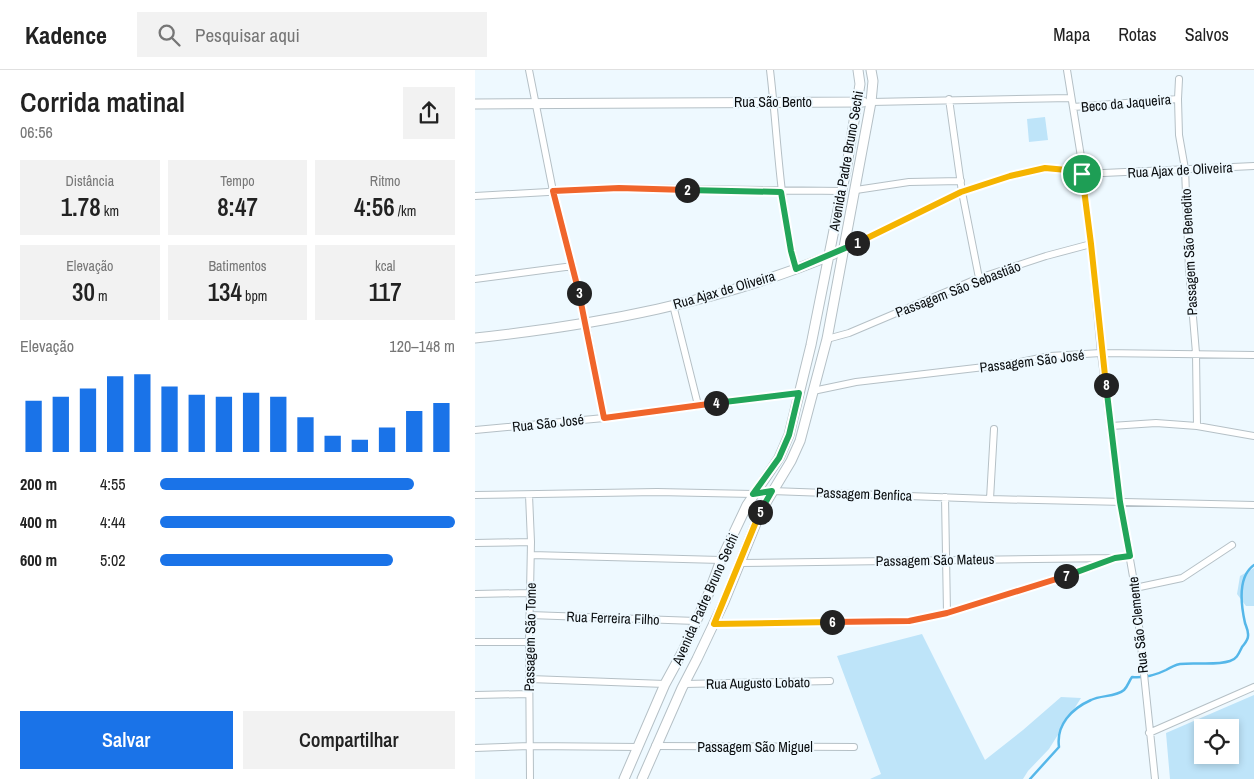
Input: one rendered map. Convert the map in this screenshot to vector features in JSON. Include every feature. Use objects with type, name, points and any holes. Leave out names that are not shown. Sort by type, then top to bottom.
[{"type":"main road","name":"Avenida Padre Bruno Sechi","points":[[624,779],[665,684],[683,651],[708,595],[721,560],[753,494],[779,458],[789,435],[811,345],[842,192],[858,102],[860,84],[858,70]]},
{"type":"main road","name":"Avenida Padre Bruno Sechi","points":[[642,779],[655,746],[714,624],[761,511],[791,462],[800,441],[827,339],[845,249],[871,102],[873,81],[871,70]]},
{"type":"main road","name":"Rua São Bento","points":[[475,104],[871,102]]},
{"type":"main road","name":"Rua Ajax de Oliveira","points":[[475,338],[586,324],[673,305],[757,284],[845,249]]},
{"type":"street","points":[[529,70],[553,191],[586,324],[604,418]]},
{"type":"street","points":[[770,70],[781,192],[796,269]]},
{"type":"street","name":"Rua São Clemente","points":[[1067,70],[1082,163],[1101,353],[1120,502],[1135,588],[1155,779]]},
{"type":"street","name":"Passagem São Benedito","points":[[1179,79],[1179,135],[1185,169],[1189,270],[1196,353],[1197,426]]},
{"type":"street","name":"Rua São Bento","points":[[871,102],[1071,98]]},
{"type":"street","name":"Beco da Jaqueira","points":[[1073,108],[1178,99]]},
{"type":"street","points":[[949,100],[961,192],[979,278]]},
{"type":"street","name":"Rua Ajax de Oliveira","points":[[845,249],[961,192],[1010,176],[1045,168],[1067,170],[1082,174],[1254,166]]},
{"type":"street","points":[[856,190],[909,182],[961,181]]},
{"type":"street","points":[[475,196],[619,188],[842,192]]},
{"type":"street","name":"Passagem São Sebastião","points":[[827,339],[849,333],[979,278],[1046,256],[1091,244]]},
{"type":"street","points":[[475,278],[573,266]]},
{"type":"street","points":[[673,305],[698,405]]},
{"type":"street","name":"Passagem São José","points":[[813,391],[856,382],[1010,364],[1050,356],[1101,353],[1254,355]]},
{"type":"street","name":"Rua São José","points":[[475,430],[604,418],[799,393]]},
{"type":"street","points":[[1111,426],[1156,423],[1197,426],[1254,436]]},
{"type":"street","points":[[990,499],[994,429]]},
{"type":"street","name":"Passagem Benfica","points":[[475,495],[657,492],[753,494],[772,491],[990,499],[1254,505]]},
{"type":"street","name":"Passagem São Tome","points":[[529,495],[531,542],[529,642],[530,779]]},
{"type":"street","points":[[945,497],[947,613]]},
{"type":"street","points":[[475,543],[531,542]]},
{"type":"street","points":[[1135,588],[1182,578],[1232,545]]},
{"type":"street","points":[[531,555],[721,560]]},
{"type":"street","name":"Passagem São Mateus","points":[[740,563],[1115,558],[1130,556]]},
{"type":"street","points":[[714,624],[909,621],[947,613],[1087,569],[1115,558]]},
{"type":"street","points":[[475,594],[530,593]]},
{"type":"street","name":"Rua Ferreira Filho","points":[[530,615],[696,622]]},
{"type":"street","points":[[475,642],[529,642]]},
{"type":"street","points":[[530,679],[665,684]]},
{"type":"street","name":"Rua Augusto Lobato","points":[[685,684],[831,681]]},
{"type":"street","points":[[1149,733],[1254,687]]},
{"type":"street","points":[[475,695],[529,694]]},
{"type":"street","points":[[475,748],[530,746],[639,747]]},
{"type":"street","name":"Passagem São Miguel","points":[[655,746],[854,747]]},
{"type":"shaded area","points":[[1045,117],[1048,140],[1029,142],[1027,119]]},
{"type":"shaded area","points":[[1254,568],[1254,606],[1246,606],[1237,594],[1240,576]]},
{"type":"shaded area","points":[[922,634],[985,760],[1061,697],[1081,698],[1049,749],[1023,779],[870,779],[881,774],[837,656]]},
{"type":"shaded area","points":[[1254,695],[1254,779],[1170,779],[1166,733],[1194,721],[1194,764],[1239,764],[1239,719],[1198,719]]},
{"type":"waterway","points":[[1030,779],[1059,747],[1060,732],[1063,725],[1077,708],[1095,698],[1121,692],[1132,677],[1154,675],[1180,664],[1218,663],[1230,661],[1236,657],[1248,638],[1242,608],[1242,592],[1245,577],[1254,565]]},
{"type":"route","points":[[1045,168],[1055,168],[1082,174],[1091,244],[1101,353],[1120,502],[1130,556],[1115,558],[1087,569],[947,613],[909,621],[714,624],[761,511],[772,491],[753,494],[779,458],[789,435],[799,393],[604,418],[573,266],[553,191],[619,188],[781,192],[796,269],[845,249],[961,192],[1024,172],[1045,168]]}]
